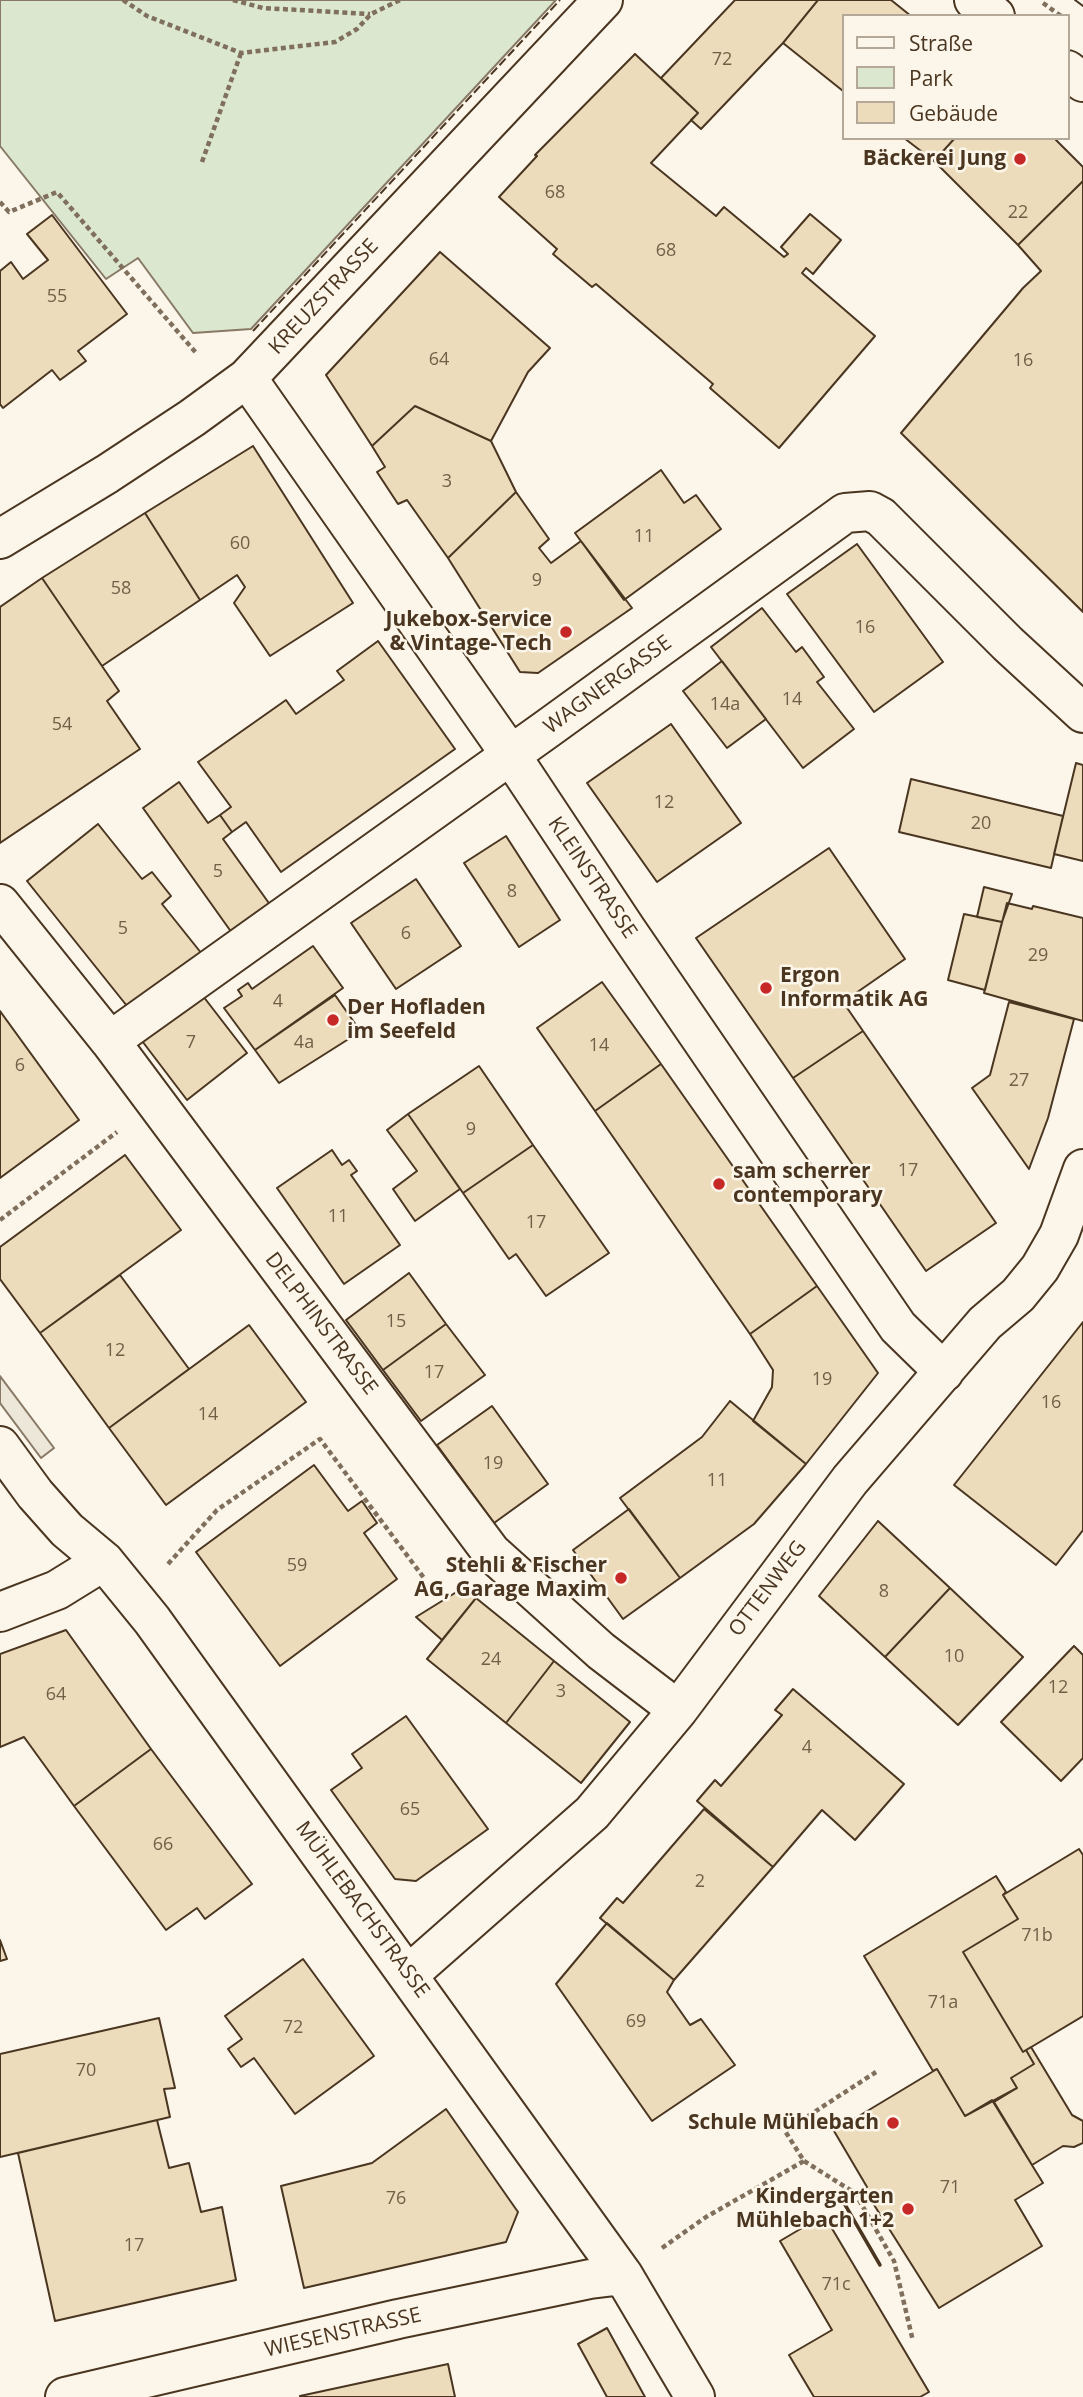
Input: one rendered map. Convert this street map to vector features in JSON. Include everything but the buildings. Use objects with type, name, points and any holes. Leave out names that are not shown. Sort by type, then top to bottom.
[{"type":"street","name":"KREUZSTRASSE","points":[[0,539],[107,474],[247,378],[603,0]]},
{"type":"street","points":[[974,0],[992,14]]},
{"type":"street","name":"KLEINSTRASSE","points":[[247,378],[510,754],[898,1327],[944,1372]]},
{"type":"street","name":"WAGNERGASSE","points":[[110,1041],[845,513],[870,511],[881,517],[1025,660],[1083,713]]},
{"type":"street","name":"DELPHINSTRASSE","points":[[0,904],[110,1041],[491,1552],[601,1651],[678,1710]]},
{"type":"street","name":"OTTENWEG","points":[[408,1975],[592,1813],[678,1710],[850,1480],[985,1323],[1018,1295],[1040,1268],[1059,1235],[1083,1169]]},
{"type":"street","name":"MÜHLEBACHSTRASSE","points":[[0,1446],[67,1530],[104,1561],[152,1620],[623,2275],[695,2397]]},
{"type":"street","points":[[0,1612],[57,1590],[104,1561]]},
{"type":"street","name":"WIESENSTRASSE","points":[[65,2397],[398,2319],[590,2279],[623,2275]]},
{"type":"path","points":[[123,0],[147,16],[241,53],[335,41],[357,29],[371,14],[400,0]]},
{"type":"path","points":[[233,0],[263,8],[371,14]]},
{"type":"path","points":[[1039,0],[1058,14]]},
{"type":"path","points":[[202,162],[241,53]]},
{"type":"path","points":[[0,202],[9,212],[57,191],[202,360]]},
{"type":"path","points":[[0,1220],[156,1103]]},
{"type":"path","points":[[167,1566],[218,1510],[320,1439],[424,1578]]},
{"type":"path","points":[[876,2072],[785,2131],[804,2161],[855,2193],[894,2261],[913,2342]]},
{"type":"path","points":[[685,2232],[706,2217],[804,2161]]},
{"type":"green space","points":[[0,0],[556,0],[251,329],[193,333],[138,258],[106,279],[0,146]]},
{"type":"shaded area","points":[[0,1376],[54,1448],[41,1458],[0,1403]]},
{"type":"tram line","points":[[1075,0],[1083,6]]},
{"type":"fence","points":[[253,331],[560,0]]},
{"type":"wall","points":[[844,2203],[880,2265]]},
{"type":"place","name":"Bäckerei Jung","points":[[1020,159]]},
{"type":"place","name":"Jukebox-Service & Vintage- Tech","points":[[566,632]]},
{"type":"place","name":"Ergon Informatik AG","points":[[766,988]]},
{"type":"place","name":"Der Hofladen im Seefeld","points":[[333,1020]]},
{"type":"place","name":"sam scherrer contemporary","points":[[719,1184]]},
{"type":"place","name":"Stehli & Fischer AG, Garage Maxim","points":[[621,1578]]},
{"type":"place","name":"Schule Mühlebach","points":[[893,2123]]},
{"type":"place","name":"Kindergarten Mühlebach 1+2","points":[[908,2209]]}]
